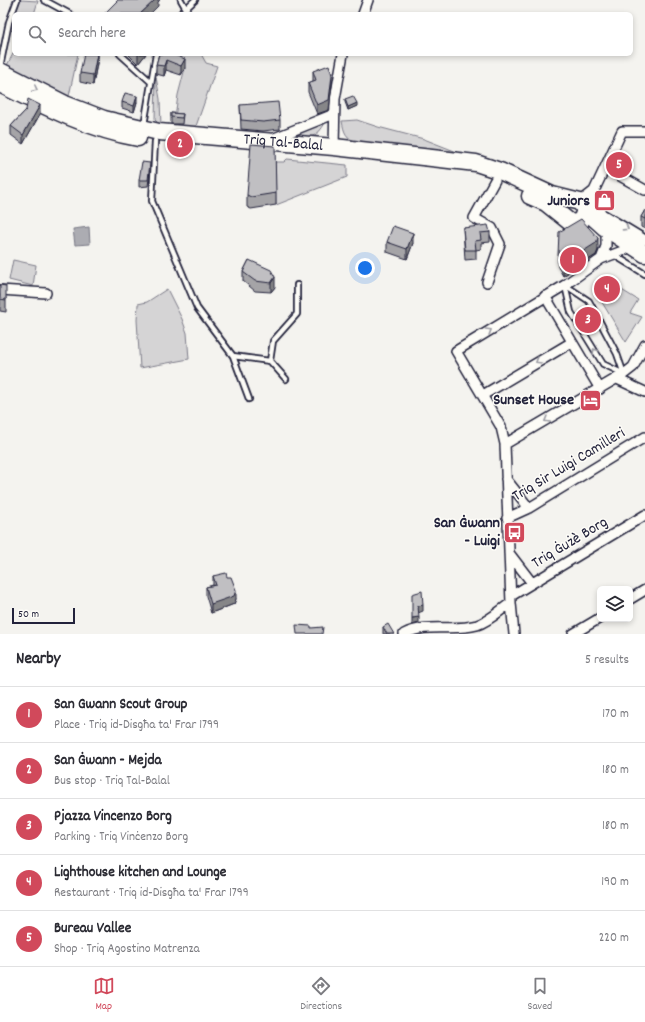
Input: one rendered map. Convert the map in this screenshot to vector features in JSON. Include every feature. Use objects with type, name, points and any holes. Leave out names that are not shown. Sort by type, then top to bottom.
[{"type":"highway","name":"Triq Tal-Balal","points":[[0,71],[65,104],[104,119],[159,132],[334,147],[476,163],[500,171],[582,210],[604,227],[645,254]]},
{"type":"highway","name":"Triq Tal-Balal","points":[[0,84],[46,107],[111,133],[155,141],[441,167],[495,180],[546,203],[582,210],[618,252],[645,263]]},
{"type":"street","points":[[364,12],[368,0]]},
{"type":"street","points":[[334,147],[334,114],[342,56]]},
{"type":"street","points":[[265,141],[334,114]]},
{"type":"street","points":[[582,210],[606,168],[622,131],[645,131]]},
{"type":"street","points":[[606,168],[645,190]]},
{"type":"street","points":[[487,282],[500,244],[492,228],[474,218],[495,180]]},
{"type":"street","name":"Triq Tal-Balal","points":[[582,210],[645,240]]},
{"type":"street","points":[[601,259],[606,246],[606,237]]},
{"type":"street","points":[[514,634],[507,518],[505,444],[501,427],[456,351],[565,284],[601,259],[618,252]]},
{"type":"street","points":[[0,290],[46,293]]},
{"type":"street","points":[[545,296],[600,389]]},
{"type":"street","points":[[483,395],[572,342]]},
{"type":"street","points":[[505,444],[621,377],[633,367],[645,345]]},
{"type":"street","points":[[621,377],[645,393]]},
{"type":"street","name":"Triq Sir Luigi Camilleri","points":[[507,518],[529,508],[645,437]]},
{"type":"street","points":[[506,479],[529,508]]},
{"type":"street","name":"Triq Ġużè Borg","points":[[404,634],[416,628],[454,628],[478,625],[490,618],[532,583],[645,515]]},
{"type":"street","points":[[509,553],[532,583]]},
{"type":"street","points":[[633,597],[645,590]]},
{"type":"street","points":[[573,634],[597,620]]},
{"type":"lane","points":[[13,12],[17,0]]},
{"type":"lane","points":[[44,0],[66,12]]},
{"type":"lane","points":[[181,0],[185,7]]},
{"type":"lane","points":[[181,12],[194,0]]},
{"type":"lane","points":[[0,67],[12,14]]},
{"type":"lane","points":[[122,56],[151,82]]},
{"type":"lane","points":[[144,128],[156,56]]},
{"type":"lane","points":[[155,141],[152,201],[197,308],[233,356],[249,399]]},
{"type":"lane","name":"Triq Tal-Balal","points":[[618,252],[645,274]]},
{"type":"lane","points":[[565,284],[589,301],[617,354],[621,377]]},
{"type":"lane","points":[[565,284],[571,312],[603,364],[621,377]]},
{"type":"lane","points":[[270,361],[273,341],[298,314],[297,285]]},
{"type":"lane","points":[[233,356],[270,361],[286,379]]},
{"type":"shaded area","points":[[17,1],[38,1],[35,12],[13,12]]},
{"type":"shaded area","points":[[12,16],[12,31],[9,30]]},
{"type":"shaded area","points":[[12,56],[78,56],[69,96],[6,67]]},
{"type":"shaded area","points":[[169,56],[202,56],[206,63],[217,66],[195,129],[177,128],[178,119],[175,118],[178,95],[185,68],[167,62]]},
{"type":"shaded area","points":[[156,77],[160,99],[161,126],[155,120]]},
{"type":"shaded area","points":[[357,120],[424,139],[457,152],[358,143],[346,135],[342,121]]},
{"type":"shaded area","points":[[326,121],[315,135],[305,138],[287,137]]},
{"type":"shaded area","points":[[287,159],[347,165],[347,177],[276,205],[275,162],[284,162]]},
{"type":"shaded area","points":[[89,227],[90,244],[75,245],[73,229]]},
{"type":"shaded area","points":[[13,260],[36,265],[33,286],[9,280]]},
{"type":"shaded area","points":[[167,289],[182,319],[187,333],[189,359],[140,368],[137,320],[138,304],[147,302]]},
{"type":"shaded area","points":[[620,289],[638,300],[630,313],[642,317],[626,342],[597,294],[612,302]]},
{"type":"building","points":[[118,0],[155,0],[142,12],[106,12]]},
{"type":"building","points":[[84,56],[97,56],[93,75],[80,73]]},
{"type":"building","points":[[158,56],[177,56],[185,59],[181,66],[166,60],[164,66],[156,65]]},
{"type":"building","points":[[329,65],[332,75],[329,100],[317,105],[308,83],[316,80],[313,71]]},
{"type":"building","points":[[125,93],[137,96],[134,106],[122,102]]},
{"type":"building","points":[[353,96],[357,103],[348,107],[345,99]]},
{"type":"building","points":[[28,99],[40,105],[23,135],[11,126],[26,110]]},
{"type":"building","points":[[278,102],[280,120],[263,122],[241,120],[240,105]]},
{"type":"building","points":[[171,113],[183,114],[182,118],[171,117]]},
{"type":"building","points":[[251,144],[275,146],[276,193],[251,197],[247,195]]},
{"type":"building","points":[[142,162],[150,163],[148,180],[139,180]]},
{"type":"building","points":[[645,210],[645,219],[641,217]]},
{"type":"building","points":[[581,219],[598,238],[596,243],[563,264],[558,255],[559,232]]},
{"type":"building","points":[[488,225],[490,232],[480,233],[481,240],[475,241],[476,250],[465,250],[463,228]]},
{"type":"building","points":[[393,226],[413,233],[407,249],[387,242]]},
{"type":"building","points":[[249,260],[271,270],[275,277],[271,283],[255,281],[243,272]]},
{"type":"building","points":[[0,285],[6,286],[6,300],[0,299]]},
{"type":"building","points":[[226,573],[227,577],[231,577],[236,590],[234,596],[211,604],[206,587],[216,585],[213,576]]},
{"type":"building","points":[[422,591],[423,605],[418,606],[419,617],[412,618],[412,594]]},
{"type":"building","points":[[388,624],[394,634],[387,634],[383,627]]},
{"type":"building","points":[[296,625],[311,626],[311,628],[323,627],[322,634],[297,634]]},
{"type":"place","name":"San Ġwann - Mejda","points":[[180,144]]},
{"type":"place","name":"Bureau Vallee","points":[[619,165]]},
{"type":"place","name":"Juniors","points":[[605,201]]},
{"type":"place","name":"San Gwann Scout Group","points":[[573,260]]},
{"type":"place","name":"Lighthouse kitchen and Lounge","points":[[607,289]]},
{"type":"place","name":"Pjazza Vincenzo Borg","points":[[588,320]]},
{"type":"place","name":"Sunset House","points":[[590,400]]},
{"type":"place","name":"San Ġwann - Luigi","points":[[515,532]]}]
